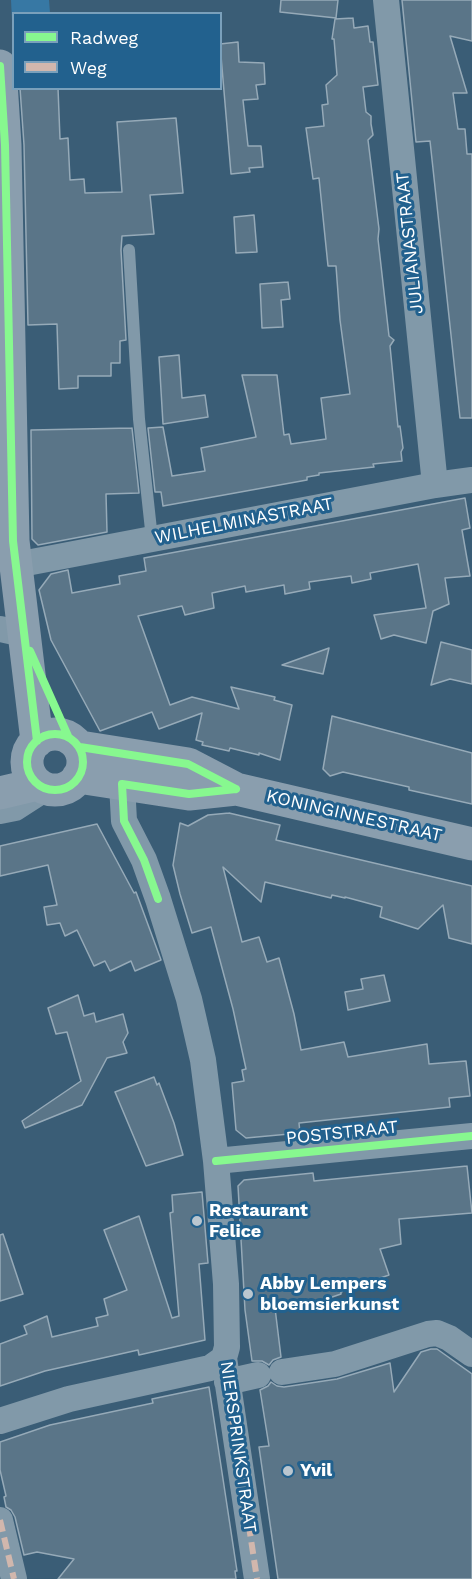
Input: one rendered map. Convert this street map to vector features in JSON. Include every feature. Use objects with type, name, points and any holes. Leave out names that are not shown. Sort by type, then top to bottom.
[{"type":"main road","points":[[0,66],[5,145],[16,565],[12,631],[47,763],[0,794]]},
{"type":"main road","name":"KONINGINNESTRAAT","points":[[47,763],[124,769],[189,794],[236,789],[472,844]]},
{"type":"street","name":"JULIANASTRAAT","points":[[386,0],[435,485]]},
{"type":"street","name":"WILHELMINASTRAAT","points":[[16,565],[435,485],[472,480]]},
{"type":"street","points":[[0,811],[15,808],[47,763]]},
{"type":"street","name":"NIERSPRINKSTRAAT","points":[[124,769],[124,821],[144,860],[158,899],[189,999],[203,1060],[216,1161],[226,1284],[225,1370],[257,1579]]},
{"type":"street","name":"POSTSTRAAT","points":[[216,1161],[472,1136]]},
{"type":"street","points":[[0,1421],[69,1399],[210,1368],[270,1374],[335,1364],[428,1334],[437,1333],[449,1338],[472,1354]]},
{"type":"street","points":[[0,1520],[14,1579]]},
{"type":"lane","points":[[129,250],[139,419],[152,539]]},
{"type":"shaded area","points":[[11,0],[49,0],[50,12],[12,12],[12,20]]},
{"type":"building","points":[[281,0],[338,0],[336,18],[280,12]]},
{"type":"building","points":[[402,0],[472,0],[472,41],[450,36],[467,93],[453,93],[458,129],[465,129],[467,154],[472,154],[472,418],[460,418],[430,141],[416,142]]},
{"type":"building","points":[[353,18],[354,28],[368,26],[370,42],[373,42],[378,85],[363,87],[366,112],[371,116],[373,135],[368,140],[389,336],[394,340],[390,346],[398,427],[400,426],[403,448],[402,461],[373,464],[374,467],[319,473],[319,475],[307,477],[307,480],[163,506],[161,492],[155,492],[148,428],[163,427],[172,476],[205,471],[201,448],[256,437],[242,375],[277,375],[284,435],[289,434],[291,444],[326,439],[321,398],[350,394],[340,320],[336,266],[328,266],[319,178],[313,179],[306,128],[324,126],[322,105],[328,104],[326,85],[337,75],[334,39],[332,39],[335,19]]},
{"type":"building","points":[[238,42],[239,62],[264,63],[265,84],[256,85],[258,99],[243,100],[248,146],[261,146],[263,167],[249,168],[250,172],[231,174],[222,44]]},
{"type":"building","points":[[20,90],[58,90],[60,139],[68,138],[70,180],[84,179],[85,193],[122,192],[117,122],[176,118],[183,193],[150,195],[154,234],[122,236],[126,340],[120,341],[120,363],[111,363],[111,376],[78,376],[78,388],[59,389],[57,324],[28,325],[24,145]]},
{"type":"building","points":[[254,215],[257,252],[236,253],[234,217]]},
{"type":"building","points":[[288,282],[290,299],[281,300],[283,327],[262,328],[260,284]]},
{"type":"building","points":[[179,355],[182,398],[205,395],[208,417],[163,424],[159,357]]},
{"type":"building","points":[[132,428],[139,493],[106,494],[107,532],[38,545],[32,539],[31,430]]},
{"type":"building","points":[[465,498],[470,528],[462,530],[470,576],[445,578],[449,604],[433,611],[426,643],[394,635],[381,639],[374,615],[426,608],[418,564],[370,573],[371,579],[352,583],[351,576],[309,582],[310,589],[285,594],[284,585],[246,592],[245,586],[212,593],[214,608],[185,615],[182,606],[138,616],[170,705],[192,697],[239,709],[231,687],[275,697],[274,700],[292,705],[280,760],[259,753],[259,755],[230,748],[229,751],[202,745],[203,742],[196,740],[202,713],[159,729],[152,712],[100,731],[51,640],[39,590],[51,574],[68,570],[72,593],[120,584],[119,576],[146,571],[144,558]]},
{"type":"building","points":[[441,642],[472,650],[472,684],[450,679],[431,685]]},
{"type":"building","points":[[329,648],[323,674],[282,665]]},
{"type":"building","points":[[332,716],[472,753],[472,804],[343,772],[330,776],[323,769]]},
{"type":"building","points":[[229,813],[280,825],[276,840],[472,886],[472,944],[449,938],[443,905],[418,929],[380,917],[382,907],[345,897],[332,895],[331,898],[265,882],[261,902],[223,867],[242,942],[259,937],[267,962],[279,958],[301,1050],[344,1042],[348,1057],[427,1044],[429,1064],[466,1061],[470,1096],[449,1098],[450,1107],[299,1123],[300,1133],[246,1138],[236,1130],[232,1083],[244,1081],[242,1070],[246,1069],[233,1009],[211,927],[192,933],[173,865],[180,823],[188,826],[208,815]]},
{"type":"building","points":[[97,824],[134,893],[136,892],[161,960],[135,971],[131,961],[110,971],[105,961],[94,966],[77,930],[65,936],[60,923],[47,925],[44,907],[57,905],[48,865],[0,876],[0,846]]},
{"type":"building","points":[[384,975],[390,1001],[348,1010],[345,992],[363,989],[361,979]]},
{"type":"building","points":[[78,995],[84,1016],[94,1013],[96,1022],[123,1014],[128,1033],[123,1042],[127,1053],[107,1058],[82,1105],[25,1128],[22,1121],[81,1081],[67,1032],[56,1034],[48,1008]]},
{"type":"building","points":[[154,1077],[157,1085],[159,1083],[174,1123],[183,1155],[146,1166],[115,1092]]},
{"type":"building","points":[[467,1166],[472,1213],[399,1219],[401,1244],[380,1249],[389,1275],[303,1307],[275,1308],[281,1357],[273,1360],[269,1365],[262,1361],[252,1361],[245,1310],[238,1186],[244,1180],[313,1173],[314,1181]]},
{"type":"building","points":[[202,1192],[208,1263],[199,1264],[205,1340],[139,1355],[138,1350],[45,1371],[0,1386],[0,1344],[27,1334],[24,1326],[47,1316],[52,1337],[98,1326],[96,1318],[108,1315],[104,1299],[127,1290],[104,1230],[139,1216],[172,1318],[179,1316],[170,1213],[173,1212],[172,1195]]},
{"type":"building","points":[[3,1234],[23,1294],[0,1301],[0,1235]]},
{"type":"building","points":[[437,1349],[472,1374],[472,1579],[278,1579],[259,1447],[269,1446],[260,1390],[271,1382],[284,1387],[337,1379],[390,1363],[394,1392],[421,1352]]},
{"type":"building","points":[[209,1387],[237,1571],[235,1571],[236,1579],[58,1579],[74,1559],[37,1552],[24,1555],[15,1517],[6,1507],[0,1470],[0,1442],[50,1425],[153,1403],[152,1399]]},
{"type":"marked path","points":[[227,1382],[257,1579]]},
{"type":"marked path","points":[[0,1520],[14,1579]]},
{"type":"cycle path","points":[[0,66],[5,145],[13,541],[37,741]]},
{"type":"cycle path","points":[[30,651],[68,736]]},
{"type":"cycle path","points":[[55,734],[66,736],[75,742],[81,751],[83,762],[81,773],[75,782],[66,788],[55,790],[44,788],[35,782],[29,773],[27,762],[29,751],[35,742],[44,736],[55,734]]},
{"type":"cycle path","points":[[80,747],[188,764],[236,789]]},
{"type":"cycle path","points":[[158,899],[144,860],[124,821],[122,784],[189,794],[236,789]]},
{"type":"cycle path","points":[[216,1161],[472,1136]]},
{"type":"place","name":"Restaurant Felice","points":[[197,1221]]},
{"type":"place","name":"Abby Lempers bloemsierkunst","points":[[248,1294]]},
{"type":"place","name":"Yvil","points":[[288,1471]]}]
